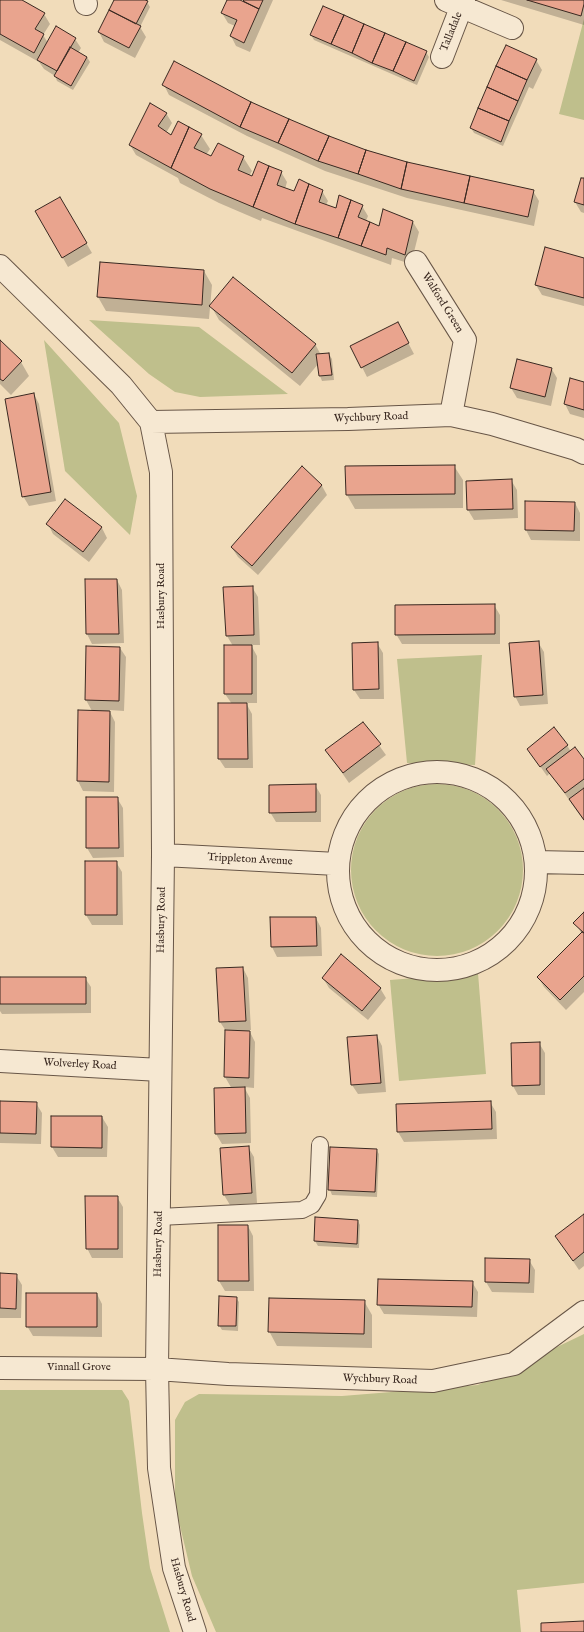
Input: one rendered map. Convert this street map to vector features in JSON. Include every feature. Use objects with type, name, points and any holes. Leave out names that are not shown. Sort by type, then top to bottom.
[{"type":"street","name":"Talladale","points":[[442,57],[458,2],[512,28]]},
{"type":"street","name":"Walford Green","points":[[416,262],[465,340],[451,415]]},
{"type":"street","name":"Hasbury Road","points":[[0,266],[121,385],[151,422],[162,472],[163,855],[158,1369],[159,1468],[174,1568],[195,1632]]},
{"type":"street","name":"Wychbury Road","points":[[151,422],[348,419],[451,415],[492,424],[576,449],[584,453]]},
{"type":"street","points":[[452,772],[483,783],[509,802],[527,830],[536,862],[534,894],[521,924],[499,949],[470,965],[438,971],[405,966],[376,950],[354,926],[340,896],[337,864],[345,832],[362,804],[394,781],[419,773],[452,772]]},
{"type":"street","name":"Trippleton Avenue","points":[[163,855],[337,864]]},
{"type":"street","points":[[536,862],[584,863]]},
{"type":"street","name":"Wolverley Road","points":[[0,1061],[160,1070]]},
{"type":"street","name":"Wychbury Road","points":[[158,1369],[228,1374],[433,1381],[514,1364],[584,1312]]},
{"type":"street","name":"Vinnall Grove","points":[[0,1368],[158,1369]]},
{"type":"lane","points":[[159,1217],[302,1210],[312,1205],[318,1195],[320,1145]]},
{"type":"green space","points":[[584,19],[584,120],[559,114]]},
{"type":"green space","points":[[89,320],[199,327],[288,394],[200,397],[175,392],[149,374]]},
{"type":"green space","points":[[44,340],[119,423],[137,496],[130,535],[65,471]]},
{"type":"green space","points":[[482,655],[475,765],[407,763],[397,659]]},
{"type":"green space","points":[[429,784],[445,784],[462,787],[478,794],[492,803],[504,815],[513,829],[520,845],[523,870],[522,887],[517,903],[504,925],[492,937],[478,946],[462,953],[445,956],[429,956],[412,953],[396,946],[382,937],[370,925],[361,911],[354,895],[351,878],[351,862],[354,845],[361,829],[370,815],[382,803],[396,794],[412,787]]},
{"type":"green space","points":[[478,973],[486,1074],[399,1081],[390,980]]},
{"type":"green space","points":[[584,1334],[584,1583],[517,1590],[521,1632],[216,1632],[192,1576],[175,1505],[175,1420],[185,1402],[199,1394],[342,1396],[478,1385]]},
{"type":"green space","points":[[0,1390],[122,1390],[129,1401],[150,1568],[170,1632],[0,1632]]},
{"type":"building","points":[[0,0],[22,0],[45,13],[35,29],[44,34],[34,53],[0,34]]},
{"type":"building","points":[[114,0],[148,1],[136,24],[109,10]]},
{"type":"building","points":[[227,0],[240,0],[259,9],[244,43],[230,36],[237,20],[221,13]]},
{"type":"building","points":[[263,0],[259,9],[243,1]]},
{"type":"building","points":[[527,0],[584,0],[584,4],[581,16]]},
{"type":"building","points":[[323,6],[344,15],[331,44],[310,35]]},
{"type":"building","points":[[109,10],[141,26],[129,48],[98,32]]},
{"type":"building","points":[[344,15],[364,24],[352,53],[331,44]]},
{"type":"building","points":[[364,24],[385,33],[372,63],[352,53]]},
{"type":"building","points":[[56,26],[76,38],[57,71],[37,60]]},
{"type":"building","points":[[385,33],[406,42],[393,71],[372,63]]},
{"type":"building","points":[[406,42],[427,51],[414,81],[393,71]]},
{"type":"building","points":[[506,45],[537,59],[527,80],[496,66]]},
{"type":"building","points":[[70,47],[87,57],[71,86],[54,76]]},
{"type":"building","points":[[174,61],[251,102],[240,127],[162,85]]},
{"type":"building","points":[[496,66],[527,80],[518,101],[487,87]]},
{"type":"building","points":[[487,87],[518,101],[509,121],[478,108]]},
{"type":"building","points":[[251,102],[289,119],[278,143],[240,127]]},
{"type":"building","points":[[150,103],[167,113],[158,126],[171,135],[178,121],[189,127],[171,168],[129,145]]},
{"type":"building","points":[[478,108],[509,121],[501,142],[470,128]]},
{"type":"building","points":[[289,119],[329,136],[318,161],[278,143]]},
{"type":"building","points":[[189,127],[202,134],[194,148],[211,156],[218,143],[244,156],[238,170],[252,176],[258,161],[269,166],[253,207],[210,189],[171,168]]},
{"type":"building","points":[[329,136],[366,150],[358,174],[318,161]]},
{"type":"building","points":[[366,150],[407,162],[401,189],[358,174]]},
{"type":"building","points":[[407,162],[470,176],[464,203],[401,189]]},
{"type":"building","points":[[269,166],[282,171],[277,185],[294,191],[299,179],[309,184],[295,224],[253,207]]},
{"type":"building","points":[[470,176],[534,190],[528,217],[464,203]]},
{"type":"building","points":[[581,178],[584,178],[584,205],[574,202]]},
{"type":"building","points":[[309,184],[323,190],[319,202],[336,208],[339,195],[351,200],[338,238],[295,224]]},
{"type":"building","points":[[60,197],[87,243],[62,258],[35,211]]},
{"type":"building","points":[[351,200],[363,205],[358,217],[370,222],[361,246],[338,238]]},
{"type":"building","points":[[383,209],[413,221],[405,255],[387,248],[386,255],[361,246],[370,222],[379,226]]},
{"type":"building","points":[[545,247],[584,258],[584,298],[535,285]]},
{"type":"building","points":[[100,262],[204,270],[202,305],[97,297]]},
{"type":"building","points":[[233,277],[316,344],[292,373],[209,306]]},
{"type":"building","points":[[398,322],[409,343],[361,368],[350,346]]},
{"type":"building","points":[[0,340],[22,361],[3,381],[0,379]]},
{"type":"building","points":[[329,353],[332,375],[319,376],[316,354]]},
{"type":"building","points":[[517,359],[552,368],[545,397],[510,388]]},
{"type":"building","points":[[570,378],[584,382],[584,410],[564,404]]},
{"type":"building","points":[[34,393],[51,492],[22,497],[5,399]]},
{"type":"building","points":[[455,465],[455,494],[346,495],[345,466]]},
{"type":"building","points":[[302,466],[322,485],[252,566],[231,547]]},
{"type":"building","points":[[512,479],[513,509],[467,510],[466,481]]},
{"type":"building","points":[[65,499],[102,527],[83,552],[46,524]]},
{"type":"building","points":[[525,501],[575,502],[574,531],[525,530]]},
{"type":"building","points":[[85,579],[117,579],[119,634],[86,634]]},
{"type":"building","points":[[253,586],[254,635],[226,636],[223,587]]},
{"type":"building","points":[[495,604],[495,634],[395,635],[395,605]]},
{"type":"building","points":[[539,641],[543,695],[514,697],[509,643]]},
{"type":"building","points":[[378,642],[379,689],[353,690],[352,643]]},
{"type":"building","points":[[224,645],[252,645],[252,694],[224,694]]},
{"type":"building","points":[[86,646],[120,647],[119,701],[85,700]]},
{"type":"building","points":[[218,703],[247,703],[248,759],[218,759]]},
{"type":"building","points":[[78,710],[110,711],[109,782],[77,781]]},
{"type":"building","points":[[363,722],[381,744],[343,773],[325,750]]},
{"type":"building","points":[[554,727],[568,745],[540,767],[527,749]]},
{"type":"building","points":[[575,747],[584,759],[584,779],[565,793],[546,769]]},
{"type":"building","points":[[316,784],[316,812],[269,813],[269,785]]},
{"type":"building","points":[[584,788],[584,820],[569,799]]},
{"type":"building","points":[[86,797],[118,797],[119,848],[86,848]]},
{"type":"building","points":[[85,861],[117,861],[117,915],[85,915]]},
{"type":"building","points":[[584,912],[584,933],[573,923]]},
{"type":"building","points":[[270,917],[316,917],[317,946],[271,947]]},
{"type":"building","points":[[582,932],[584,933],[584,976],[560,1000],[537,977]]},
{"type":"building","points":[[341,954],[381,988],[362,1011],[322,978]]},
{"type":"building","points":[[243,967],[246,1021],[219,1022],[216,968]]},
{"type":"building","points":[[0,977],[86,977],[86,1004],[0,1004]]},
{"type":"building","points":[[225,1030],[250,1031],[249,1078],[224,1077]]},
{"type":"building","points":[[377,1035],[381,1083],[351,1085],[347,1037]]},
{"type":"building","points":[[540,1042],[540,1085],[512,1086],[511,1043]]},
{"type":"building","points":[[245,1087],[246,1133],[215,1134],[214,1088]]},
{"type":"building","points":[[0,1101],[37,1102],[36,1134],[0,1133]]},
{"type":"building","points":[[491,1101],[492,1129],[397,1132],[396,1104]]},
{"type":"building","points":[[51,1116],[102,1116],[102,1148],[51,1147]]},
{"type":"building","points":[[249,1146],[252,1193],[223,1195],[220,1148]]},
{"type":"building","points":[[330,1147],[377,1149],[375,1192],[328,1190]]},
{"type":"building","points":[[85,1196],[118,1196],[118,1249],[86,1249]]},
{"type":"building","points":[[584,1214],[584,1252],[573,1261],[555,1236]]},
{"type":"building","points":[[315,1217],[358,1220],[357,1244],[314,1241]]},
{"type":"building","points":[[218,1225],[248,1225],[249,1281],[218,1281]]},
{"type":"building","points":[[485,1258],[530,1259],[529,1283],[485,1282]]},
{"type":"building","points":[[0,1273],[17,1274],[16,1309],[0,1308]]},
{"type":"building","points":[[378,1279],[473,1281],[472,1307],[377,1305]]},
{"type":"building","points":[[26,1293],[97,1293],[97,1327],[26,1327]]},
{"type":"building","points":[[219,1296],[237,1297],[236,1326],[218,1326]]},
{"type":"building","points":[[269,1298],[365,1300],[364,1334],[268,1332]]},
{"type":"building","points":[[584,1621],[584,1632],[541,1632],[541,1623]]}]
